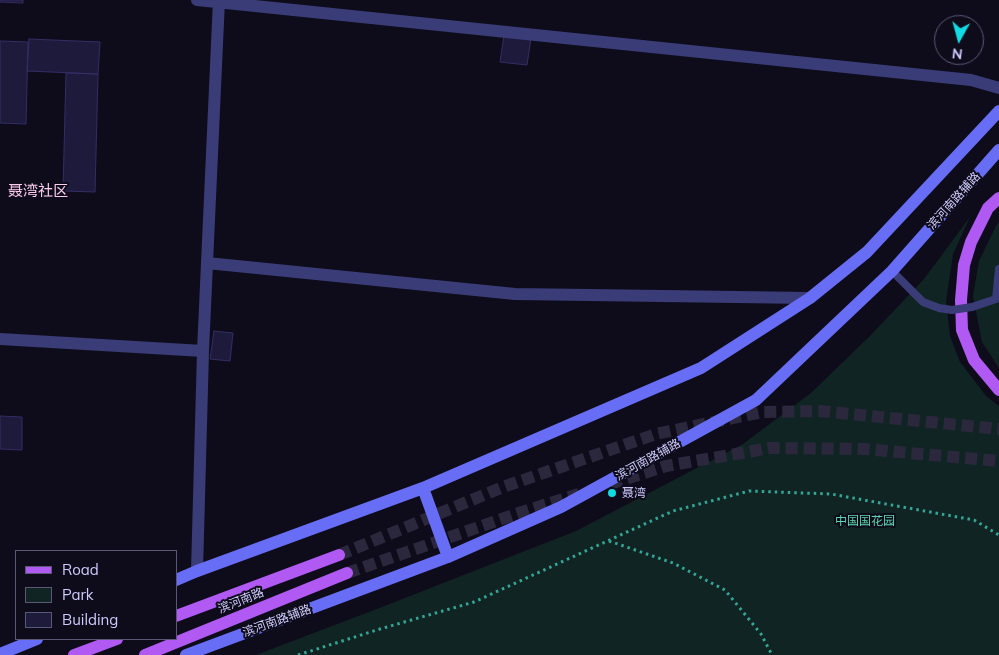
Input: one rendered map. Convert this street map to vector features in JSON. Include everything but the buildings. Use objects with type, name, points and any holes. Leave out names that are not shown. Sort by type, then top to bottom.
[{"type":"main road","points":[[178,579],[423,488],[702,368],[810,298],[867,252],[999,110]]},
{"type":"main road","name":"滨河南路辅路","points":[[186,655],[448,557],[561,507],[756,400],[892,271],[999,150]]},
{"type":"main road","points":[[999,198],[988,208],[970,242],[964,265],[961,300],[962,330],[974,360],[999,390]]},
{"type":"main road","points":[[423,488],[448,557]]},
{"type":"main road","name":"滨河南路","points":[[178,615],[339,555]]},
{"type":"main road","name":"滨河南路","points":[[145,655],[347,573]]},
{"type":"main road","points":[[0,654],[35,640]]},
{"type":"main road","points":[[74,655],[114,640]]},
{"type":"street","points":[[197,0],[971,80],[999,88]]},
{"type":"street","points":[[197,571],[203,351],[219,1]]},
{"type":"street","points":[[207,263],[515,294],[810,298]]},
{"type":"street","points":[[0,339],[203,351]]},
{"type":"lane","points":[[892,271],[923,302],[938,308],[952,310],[972,307],[996,299],[999,269]]},
{"type":"path","points":[[298,655],[474,602],[673,511],[749,492],[830,494],[974,520],[999,535]]},
{"type":"path","points":[[609,540],[673,563],[725,590],[761,634],[772,655]]},
{"type":"green space","name":"中国国花园","points":[[970,217],[953,254],[946,301],[950,336],[960,362],[986,396],[999,406],[999,655],[256,655],[576,531],[743,444],[811,393],[870,336],[924,279]]},
{"type":"green space","points":[[999,222],[999,368],[982,342],[973,296],[979,261]]},
{"type":"tunnel","points":[[339,555],[503,487],[656,434],[762,412],[821,411],[999,429]]},
{"type":"tunnel","points":[[610,484],[666,466],[770,448],[865,449],[999,461]]},
{"type":"tunnel","points":[[347,573],[579,494]]},
{"type":"place","name":"聂湾","points":[[612,493]]},
{"type":"district","name":"聂湾社区","points":[[38,191]]}]
